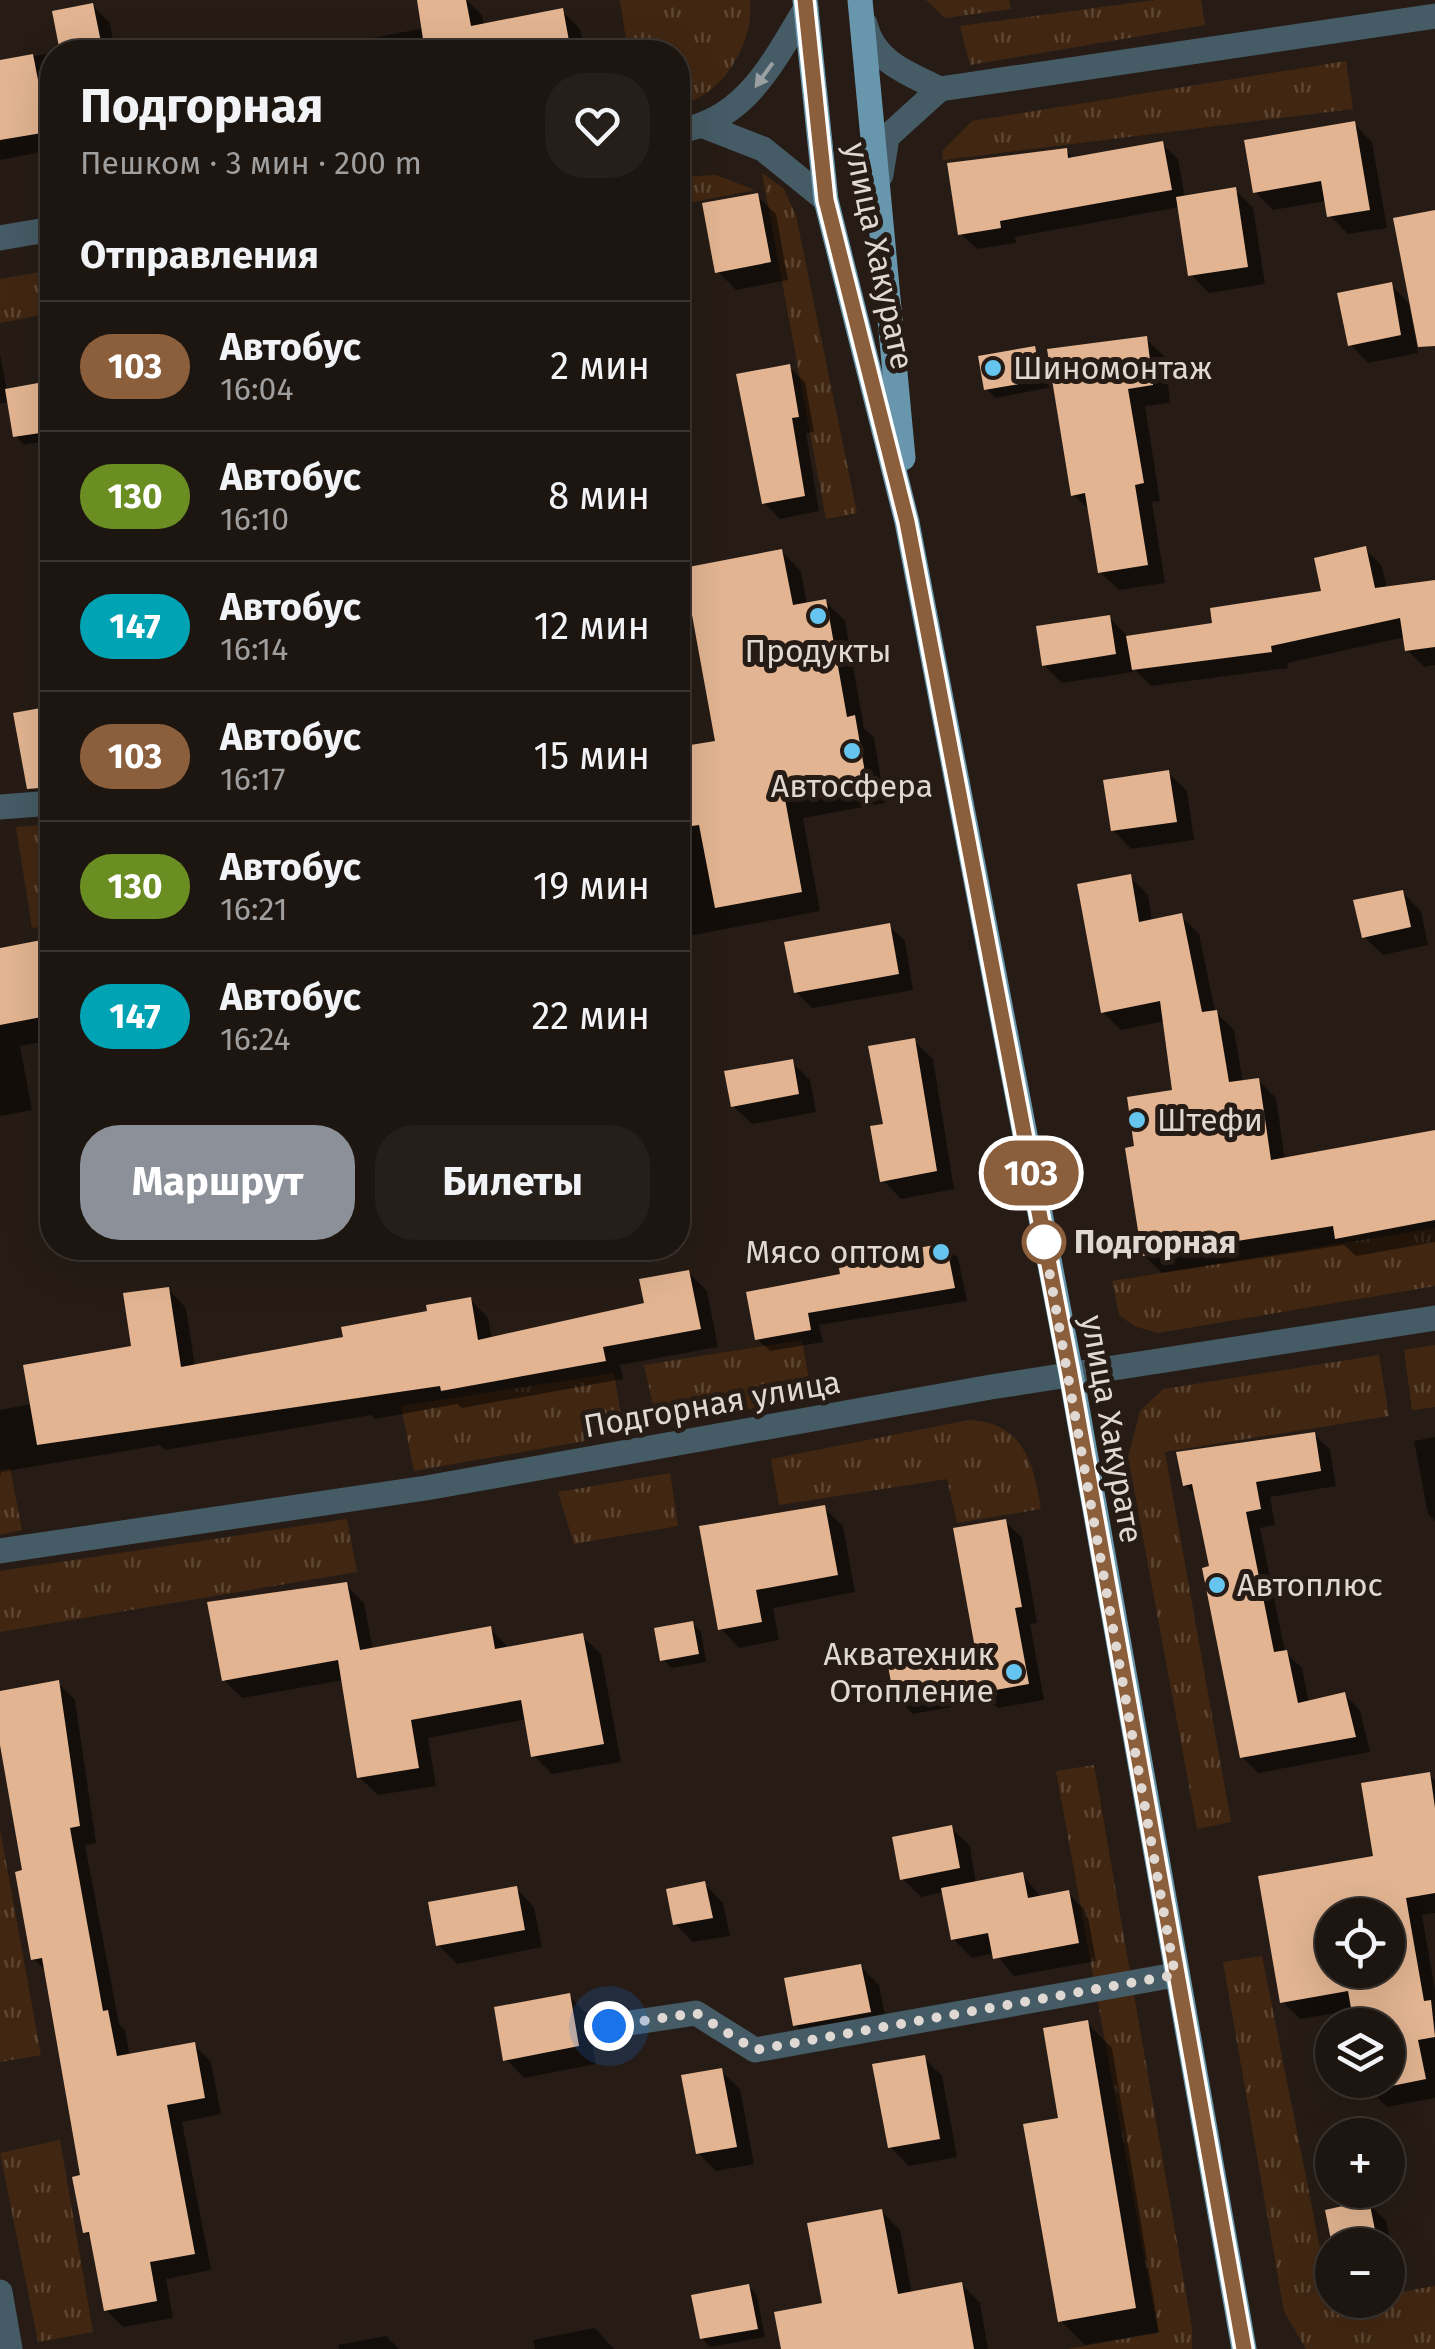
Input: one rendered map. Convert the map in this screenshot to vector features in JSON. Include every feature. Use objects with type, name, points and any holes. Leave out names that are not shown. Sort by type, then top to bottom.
[{"type":"main road","name":"улица Хакурате","points":[[806,4],[826,200],[907,522],[1070,1374],[1244,2349]]},
{"type":"main road","name":"улица Хакурате","points":[[860,5],[907,522]]},
{"type":"street","points":[[690,128],[704,126],[764,82],[806,4]]},
{"type":"street","points":[[860,5],[870,46],[894,67],[940,89]]},
{"type":"street","points":[[879,190],[887,136],[940,89],[1435,16]]},
{"type":"street","points":[[704,126],[763,149],[826,200]]},
{"type":"street","points":[[0,238],[40,231]]},
{"type":"street","points":[[0,807],[40,804]]},
{"type":"street","name":"Подгорная улица","points":[[0,1551],[426,1488],[1070,1374],[1435,1318]]},
{"type":"street","points":[[609,2026],[696,2013],[755,2050],[1175,1975]]},
{"type":"street","points":[[0,2292],[10,2349]]},
{"type":"green space","points":[[620,0],[750,0],[741,50],[721,80],[694,100],[690,101],[690,40],[626,40]]},
{"type":"green space","points":[[926,0],[1009,0],[1011,9],[945,18]]},
{"type":"green space","points":[[1155,0],[1201,0],[1205,25],[970,65],[960,26]]},
{"type":"green space","points":[[1346,61],[1353,109],[943,160],[942,151],[972,121]]},
{"type":"green space","points":[[762,173],[784,189],[796,216],[857,513],[826,519]]},
{"type":"green space","points":[[716,175],[755,190],[690,203],[690,176]]},
{"type":"green space","points":[[40,272],[40,315],[0,323],[0,279]]},
{"type":"green space","points":[[40,825],[40,927],[32,928],[16,827]]},
{"type":"green space","points":[[1435,1228],[1435,1286],[1158,1333],[1134,1326],[1119,1315],[1112,1281]]},
{"type":"green space","points":[[802,1340],[812,1397],[658,1427],[644,1365]]},
{"type":"green space","points":[[1435,1345],[1435,1407],[1412,1410],[1404,1350]]},
{"type":"green space","points":[[1379,1355],[1389,1416],[1165,1452],[1231,1822],[1197,1829],[1128,1457],[1140,1411],[1163,1389]]},
{"type":"green space","points":[[614,1373],[624,1434],[414,1471],[401,1406]]},
{"type":"green space","points":[[969,1420],[988,1423],[1014,1437],[1030,1462],[1041,1509],[957,1523],[947,1479],[779,1505],[771,1459]]},
{"type":"green space","points":[[10,1468],[22,1530],[0,1535],[0,1470]]},
{"type":"green space","points":[[670,1473],[678,1526],[574,1544],[558,1492]]},
{"type":"green space","points":[[347,1519],[357,1572],[0,1632],[0,1571]]},
{"type":"green space","points":[[1094,1765],[1192,2328],[1192,2349],[1067,2349],[1158,2333],[1056,1771]]},
{"type":"green space","points":[[0,1829],[41,2055],[0,2062]]},
{"type":"green space","points":[[1262,1956],[1316,2228],[1315,2318],[1405,2318],[1405,2291],[1435,2286],[1435,2349],[1306,2349],[1284,2311],[1223,1962]]},
{"type":"green space","points":[[60,2140],[93,2332],[38,2342],[0,2153]]},
{"type":"building","points":[[417,0],[466,0],[471,26],[563,8],[569,40],[423,40]]},
{"type":"building","points":[[93,3],[101,40],[58,40],[52,11]]},
{"type":"building","points":[[33,54],[40,90],[40,133],[0,140],[0,60]]},
{"type":"building","points":[[1355,121],[1370,210],[1327,217],[1321,181],[1253,193],[1244,140]]},
{"type":"building","points":[[1163,141],[1172,190],[1000,221],[1001,228],[958,235],[947,163],[1067,148],[1068,158]]},
{"type":"building","points":[[1236,187],[1248,267],[1188,276],[1176,197]]},
{"type":"building","points":[[758,193],[771,262],[715,273],[702,203]]},
{"type":"building","points":[[1435,210],[1435,346],[1418,347],[1393,218]]},
{"type":"building","points":[[1392,282],[1401,335],[1348,346],[1337,293]]},
{"type":"building","points":[[1147,336],[1153,385],[1128,389],[1144,483],[1135,485],[1148,565],[1098,573],[1085,493],[1071,496],[1047,349]]},
{"type":"building","points":[[1035,346],[1042,380],[984,390],[978,356]]},
{"type":"building","points":[[790,364],[799,417],[792,418],[805,496],[762,504],[736,374]]},
{"type":"building","points":[[38,383],[40,433],[13,437],[5,389]]},
{"type":"building","points":[[1366,546],[1375,588],[1435,580],[1435,647],[1405,651],[1400,618],[1271,646],[1272,652],[1132,670],[1126,636],[1212,623],[1210,608],[1321,591],[1314,558]]},
{"type":"building","points":[[782,549],[793,605],[826,599],[847,717],[855,715],[867,784],[785,799],[802,892],[715,908],[699,825],[690,826],[690,745],[715,741],[690,604],[690,567]]},
{"type":"building","points":[[1110,615],[1116,654],[1042,666],[1036,626]]},
{"type":"building","points":[[40,708],[40,788],[27,789],[13,713]]},
{"type":"building","points":[[1169,770],[1177,822],[1111,831],[1103,780]]},
{"type":"building","points":[[1131,874],[1139,922],[1182,913],[1202,1012],[1217,1010],[1229,1082],[1259,1078],[1271,1160],[1435,1130],[1435,1220],[1335,1239],[1333,1226],[1142,1256],[1125,1148],[1134,1146],[1127,1097],[1172,1090],[1160,1001],[1101,1013],[1077,884]]},
{"type":"building","points":[[1403,890],[1411,927],[1362,938],[1353,900]]},
{"type":"building","points":[[890,923],[899,974],[794,993],[784,942]]},
{"type":"building","points":[[40,940],[40,1017],[0,1025],[0,948]]},
{"type":"building","points":[[915,1038],[937,1171],[880,1182],[870,1126],[883,1124],[868,1046]]},
{"type":"building","points":[[793,1059],[799,1094],[731,1107],[724,1071]]},
{"type":"building","points":[[946,1243],[955,1288],[808,1313],[811,1330],[755,1340],[746,1292],[840,1274],[838,1262]]},
{"type":"building","points":[[689,1270],[701,1329],[603,1347],[606,1361],[441,1391],[440,1386],[37,1445],[23,1365],[131,1346],[123,1293],[169,1287],[181,1367],[343,1337],[341,1327],[427,1311],[426,1305],[471,1297],[478,1340],[644,1303],[639,1279]]},
{"type":"building","points":[[1315,1432],[1321,1471],[1256,1482],[1261,1509],[1246,1512],[1274,1652],[1287,1650],[1298,1703],[1345,1692],[1356,1737],[1240,1758],[1202,1568],[1209,1566],[1192,1484],[1183,1486],[1176,1452]]},
{"type":"building","points":[[825,1505],[838,1575],[756,1590],[762,1622],[718,1630],[699,1526]]},
{"type":"building","points":[[1006,1519],[1022,1607],[1015,1608],[1029,1684],[979,1693],[977,1683],[894,1698],[888,1666],[975,1648],[953,1528]]},
{"type":"building","points":[[347,1582],[360,1650],[491,1626],[495,1649],[583,1633],[604,1744],[531,1757],[521,1700],[411,1720],[419,1768],[357,1778],[338,1660],[222,1681],[207,1602]]},
{"type":"building","points":[[693,1621],[699,1654],[660,1661],[654,1628]]},
{"type":"building","points":[[59,1680],[80,1826],[70,1828],[103,2011],[108,2010],[117,2056],[195,2042],[205,2098],[167,2105],[195,2254],[150,2262],[157,2301],[104,2311],[89,2232],[83,2233],[72,2177],[80,2175],[42,1958],[31,1960],[15,1872],[22,1870],[0,1745],[0,1691]]},
{"type":"building","points":[[1430,1772],[1435,1808],[1435,1893],[1406,1898],[1424,2001],[1431,2000],[1435,2037],[1418,2040],[1426,2079],[1405,2083],[1405,2008],[1351,2008],[1348,1991],[1280,2003],[1258,1876],[1373,1856],[1361,1783]]},
{"type":"building","points":[[952,1825],[960,1868],[900,1880],[892,1837]]},
{"type":"building","points":[[1023,1872],[1028,1898],[1069,1890],[1079,1943],[993,1959],[988,1933],[951,1940],[941,1888]]},
{"type":"building","points":[[705,1881],[713,1918],[673,1925],[666,1889]]},
{"type":"building","points":[[517,1886],[525,1930],[436,1946],[428,1902]]},
{"type":"building","points":[[861,1964],[871,2012],[793,2026],[784,1978]]},
{"type":"building","points":[[570,1993],[579,2046],[503,2061],[494,2007]]},
{"type":"building","points":[[1088,2020],[1136,2308],[1058,2322],[1023,2124],[1058,2118],[1043,2028]]},
{"type":"building","points":[[925,2055],[940,2139],[888,2148],[872,2064]]},
{"type":"building","points":[[722,2068],[737,2147],[696,2154],[681,2075]]},
{"type":"building","points":[[1371,2208],[1375,2228],[1329,2228],[1325,2210]]},
{"type":"building","points":[[882,2209],[898,2294],[962,2282],[974,2349],[781,2349],[774,2312],[822,2303],[807,2223]]},
{"type":"building","points":[[749,2284],[758,2329],[700,2339],[691,2295]]},
{"type":"bus line","name":"103","points":[[805,0],[826,200],[907,522],[1070,1374],[1244,2349]]},
{"type":"place","name":"Шиномонтаж","points":[[993,368]]},
{"type":"place","name":"Продукты","points":[[818,616]]},
{"type":"place","name":"Автосфера","points":[[852,751]]},
{"type":"place","name":"Штефи","points":[[1137,1120]]},
{"type":"place","name":"Подгорная","points":[[1044,1242]]},
{"type":"place","name":"Мясо оптом","points":[[941,1252]]},
{"type":"place","name":"Автоплюс","points":[[1217,1585]]},
{"type":"place","name":"Акватехник Отопление","points":[[1014,1672]]},
{"type":"route","points":[[609,2026],[696,2013],[755,2050],[1175,1975],[1044,1242]]}]
